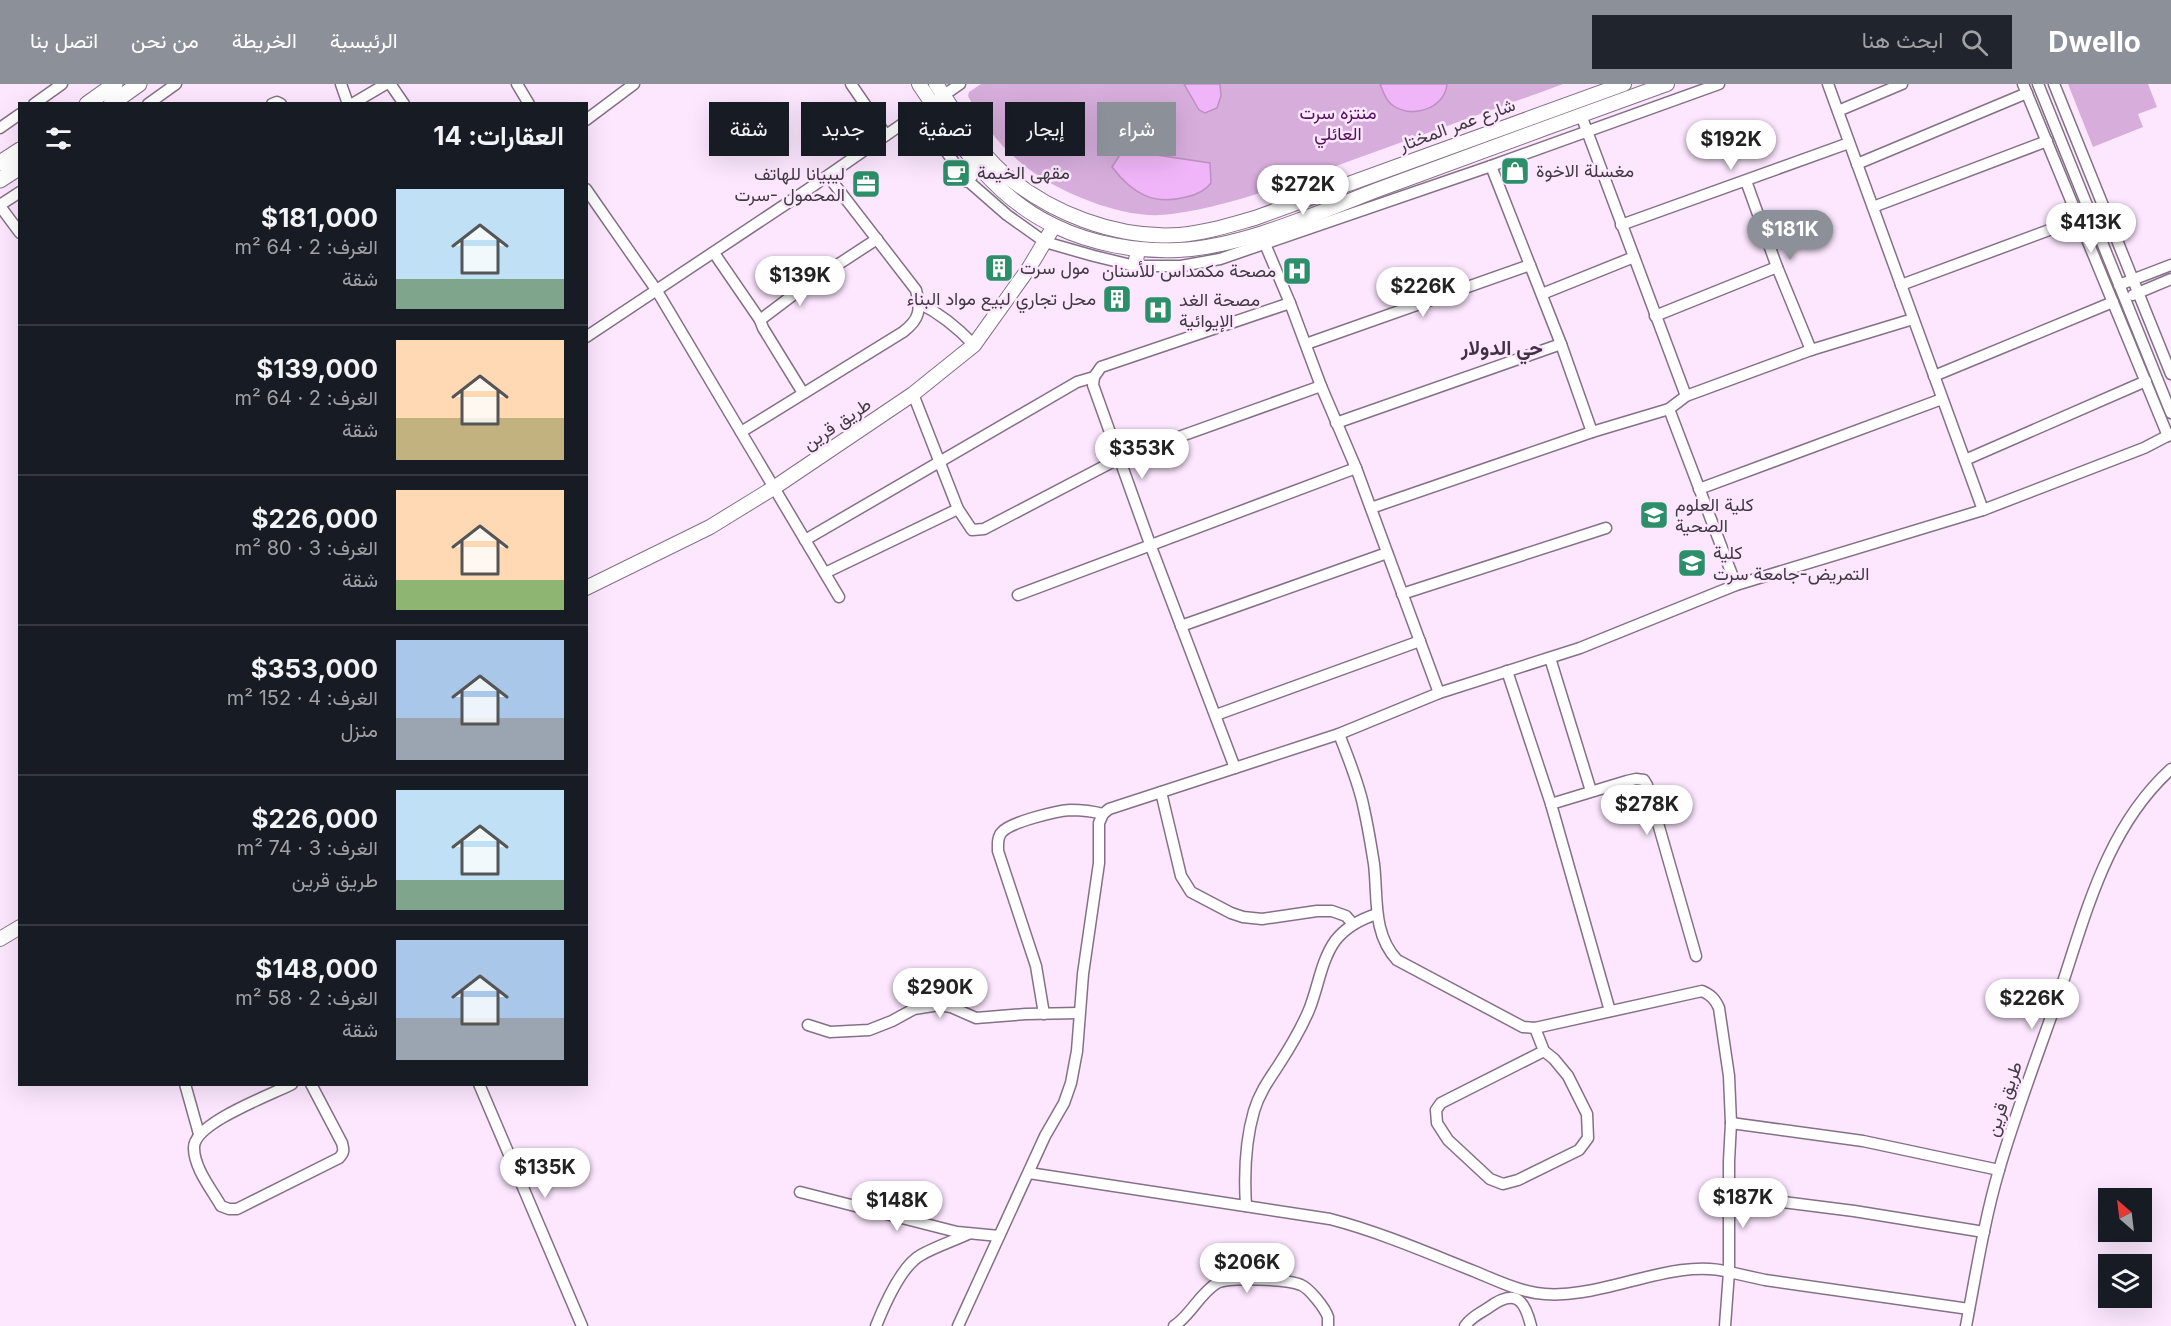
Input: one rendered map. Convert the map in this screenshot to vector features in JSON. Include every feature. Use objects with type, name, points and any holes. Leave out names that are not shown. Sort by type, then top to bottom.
[{"type":"highway","points":[[90,102],[115,84]]},
{"type":"highway","points":[[114,102],[139,84]]},
{"type":"highway","points":[[0,163],[18,151]]},
{"type":"highway","points":[[0,180],[18,168]]},
{"type":"main road","points":[[919,84],[937,94],[977,166],[990,181],[1018,204],[1054,226],[1098,242],[1138,249],[1179,250],[1219,245],[1307,216],[1667,84]]},
{"type":"main road","name":"شارع عمر المختار","points":[[937,94],[1001,171],[1027,191],[1064,212],[1101,226],[1139,234],[1178,235],[1215,230],[1255,218],[1624,84]]},
{"type":"main road","points":[[967,180],[977,166]]},
{"type":"main road","name":"طريق قرين","points":[[588,587],[710,527],[775,487],[914,394],[974,345],[1029,268],[1054,226]]},
{"type":"main road","points":[[1135,266],[1138,249]]},
{"type":"main road","points":[[0,939],[18,928]]},
{"type":"street","points":[[37,102],[62,84]]},
{"type":"street","points":[[151,102],[176,84]]},
{"type":"street","points":[[341,84],[349,102]]},
{"type":"street","points":[[354,102],[387,84],[391,85],[403,102]]},
{"type":"street","points":[[517,84],[528,102]]},
{"type":"street","points":[[588,118],[634,84]]},
{"type":"street","points":[[850,84],[863,102]]},
{"type":"street","points":[[937,94],[960,84]]},
{"type":"street","points":[[949,156],[967,180],[1007,215],[1045,242],[1135,266],[1181,266],[1220,259],[1265,244],[1719,84]]},
{"type":"street","points":[[1828,84],[1983,510]]},
{"type":"street","points":[[1838,111],[1902,84]]},
{"type":"street","points":[[2038,84],[2171,413]]},
{"type":"street","points":[[2054,84],[2171,374]]},
{"type":"street","points":[[958,1326],[1045,1136],[1064,1103],[1071,1083],[1077,1051],[1079,1013],[1099,863],[1099,823],[1103,814],[1109,809],[1339,734],[1439,693],[1580,648],[1736,585],[1983,510],[2102,465],[2170,435],[2025,88],[1857,164]]},
{"type":"street","points":[[0,128],[18,115]]},
{"type":"street","points":[[1581,115],[1686,396]]},
{"type":"street","points":[[886,135],[898,127]]},
{"type":"street","points":[[1873,207],[2047,141]]},
{"type":"street","points":[[1621,225],[1850,143]]},
{"type":"street","points":[[588,335],[856,156]]},
{"type":"street","points":[[1491,166],[1561,344],[1592,432]]},
{"type":"street","points":[[741,432],[908,328],[918,316],[919,303],[916,290],[909,279],[828,176]]},
{"type":"street","points":[[1746,181],[1777,267],[1811,350]]},
{"type":"street","points":[[588,192],[657,291],[839,597]]},
{"type":"street","points":[[18,193],[0,206],[18,230]]},
{"type":"street","points":[[1901,285],[2079,219]]},
{"type":"street","points":[[760,320],[805,286],[877,238]]},
{"type":"street","points":[[1265,244],[1356,468],[1439,693]]},
{"type":"street","points":[[714,253],[760,320],[803,393]]},
{"type":"street","points":[[1542,294],[1634,257]]},
{"type":"street","points":[[1306,344],[1530,265]]},
{"type":"street","points":[[2119,285],[2171,265]]},
{"type":"street","points":[[1655,316],[1777,267]]},
{"type":"street","points":[[2124,298],[2171,279]]},
{"type":"street","points":[[1934,376],[2113,302]]},
{"type":"street","points":[[919,303],[938,312],[956,326],[974,345]]},
{"type":"street","points":[[1235,768],[1150,544],[1093,385],[1094,377],[1101,367],[1290,303]]},
{"type":"street","points":[[1371,508],[1592,432],[1669,410],[1686,396],[1811,350],[1913,319]]},
{"type":"street","points":[[1336,423],[1561,344]]},
{"type":"street","points":[[805,540],[1077,382],[1094,377]]},
{"type":"street","points":[[1965,460],[2146,381]]},
{"type":"street","points":[[914,394],[958,509],[972,530],[984,529],[1120,458],[1321,386]]},
{"type":"street","points":[[1700,489],[1942,399]]},
{"type":"street","points":[[1669,410],[1736,585]]},
{"type":"street","points":[[1018,595],[1356,468]]},
{"type":"street","points":[[825,573],[958,509]]},
{"type":"street","points":[[1402,594],[1606,528]]},
{"type":"street","points":[[1181,626],[1388,553]]},
{"type":"street","points":[[1216,714],[1420,641]]},
{"type":"street","points":[[1550,658],[1591,791]]},
{"type":"street","points":[[1507,671],[1551,804],[1610,1011]]},
{"type":"street","points":[[1339,734],[1364,806],[1374,865],[1377,914],[1384,941],[1397,960],[1523,1027],[1535,1028],[1702,991],[1711,995],[1719,1008],[1729,1076],[1731,1123],[1728,1195],[1729,1272],[1725,1326]]},
{"type":"street","name":"طريق قرين","points":[[1966,1326],[1984,1232],[1999,1170],[2096,882],[2122,828],[2142,800],[2171,769]]},
{"type":"street","points":[[1551,804],[1636,779],[1644,780],[1696,956]]},
{"type":"street","points":[[1161,792],[1180,876],[1191,892],[1231,913],[1243,916],[1262,919],[1332,911],[1346,916],[1353,924]]},
{"type":"street","points":[[1044,1014],[1036,966],[998,850],[998,839],[1002,832],[1020,823],[1069,810],[1103,814]]},
{"type":"street","points":[[1246,1206],[1245,1162],[1254,1108],[1308,1011],[1328,954],[1336,940],[1353,924],[1377,914]]},
{"type":"street","points":[[808,1025],[830,1032],[869,1030],[914,1009],[939,1005],[951,1007],[976,1018],[1079,1013]]},
{"type":"street","points":[[1535,1028],[1544,1052],[1554,1059],[1568,1076],[1578,1094],[1587,1114],[1588,1137],[1579,1150],[1564,1159],[1518,1180],[1503,1184],[1490,1179],[1448,1140],[1437,1124],[1436,1110],[1441,1103],[1544,1052]]},
{"type":"street","points":[[186,1086],[199,1134]]},
{"type":"street","points":[[288,1086],[227,1115],[199,1134],[194,1141],[197,1163],[221,1206],[237,1209],[343,1154],[342,1143],[312,1086]]},
{"type":"street","points":[[480,1086],[582,1326]]},
{"type":"street","points":[[1731,1123],[1863,1141],[1999,1170]]},
{"type":"street","points":[[1029,1173],[1330,1219],[1360,1227],[1536,1294],[1564,1294],[1604,1288],[1682,1270],[1712,1269],[1765,1280],[1969,1309]]},
{"type":"street","points":[[800,1192],[969,1234],[999,1236]]},
{"type":"street","points":[[1728,1195],[1854,1211],[1984,1232]]},
{"type":"street","points":[[876,1326],[885,1303],[913,1261],[920,1255],[969,1234]]},
{"type":"street","points":[[1174,1326],[1210,1288],[1219,1282],[1233,1279],[1289,1282],[1302,1285],[1312,1294],[1328,1317],[1328,1326]]},
{"type":"street","points":[[1465,1326],[1474,1316],[1496,1301],[1509,1297],[1516,1299],[1526,1308],[1531,1326]]},
{"type":"green space","name":"منتزه سرت العائلي","points":[[981,84],[1563,84],[1266,191],[1219,205],[1162,215],[1121,211],[1071,194],[1035,173],[1014,156],[1085,156],[1085,102],[1005,102],[1005,148],[993,134],[993,102],[971,102],[968,96],[969,92]]},
{"type":"green space","points":[[2068,84],[2148,84],[2157,107],[2138,114],[2143,127],[2093,147]]},
{"type":"shaded area","points":[[1184,84],[1220,84],[1221,96],[1217,108],[1205,113],[1199,110]]},
{"type":"shaded area","points":[[1380,84],[1447,84],[1445,93],[1433,106],[1417,111],[1407,111],[1391,104]]},
{"type":"shaded area","points":[[1119,156],[1163,156],[1210,163],[1211,183],[1197,194],[1163,200],[1144,195],[1136,190],[1127,184],[1112,167]]},
{"type":"place","name":"مغسلة الاخوة","points":[[1515,171]]},
{"type":"place","name":"مقهى الخيمة","points":[[956,173]]},
{"type":"place","name":"ليبيانا للهاتف المحمول -سرت","points":[[866,184]]},
{"type":"place","name":"مول سرت","points":[[999,268]]},
{"type":"place","name":"مصحة مكمداس للأسنان","points":[[1297,271]]},
{"type":"place","name":"محل تجاري لبيع مواد البناء","points":[[1117,299]]},
{"type":"place","name":"مصحة الغد الإيوائية","points":[[1158,310]]},
{"type":"place","name":"كلية العلوم الصحية","points":[[1654,515]]},
{"type":"place","name":"كلية التمريض-جامعة سرت","points":[[1692,563]]},
{"type":"district","name":"حي الدولار","points":[[1502,348]]}]
